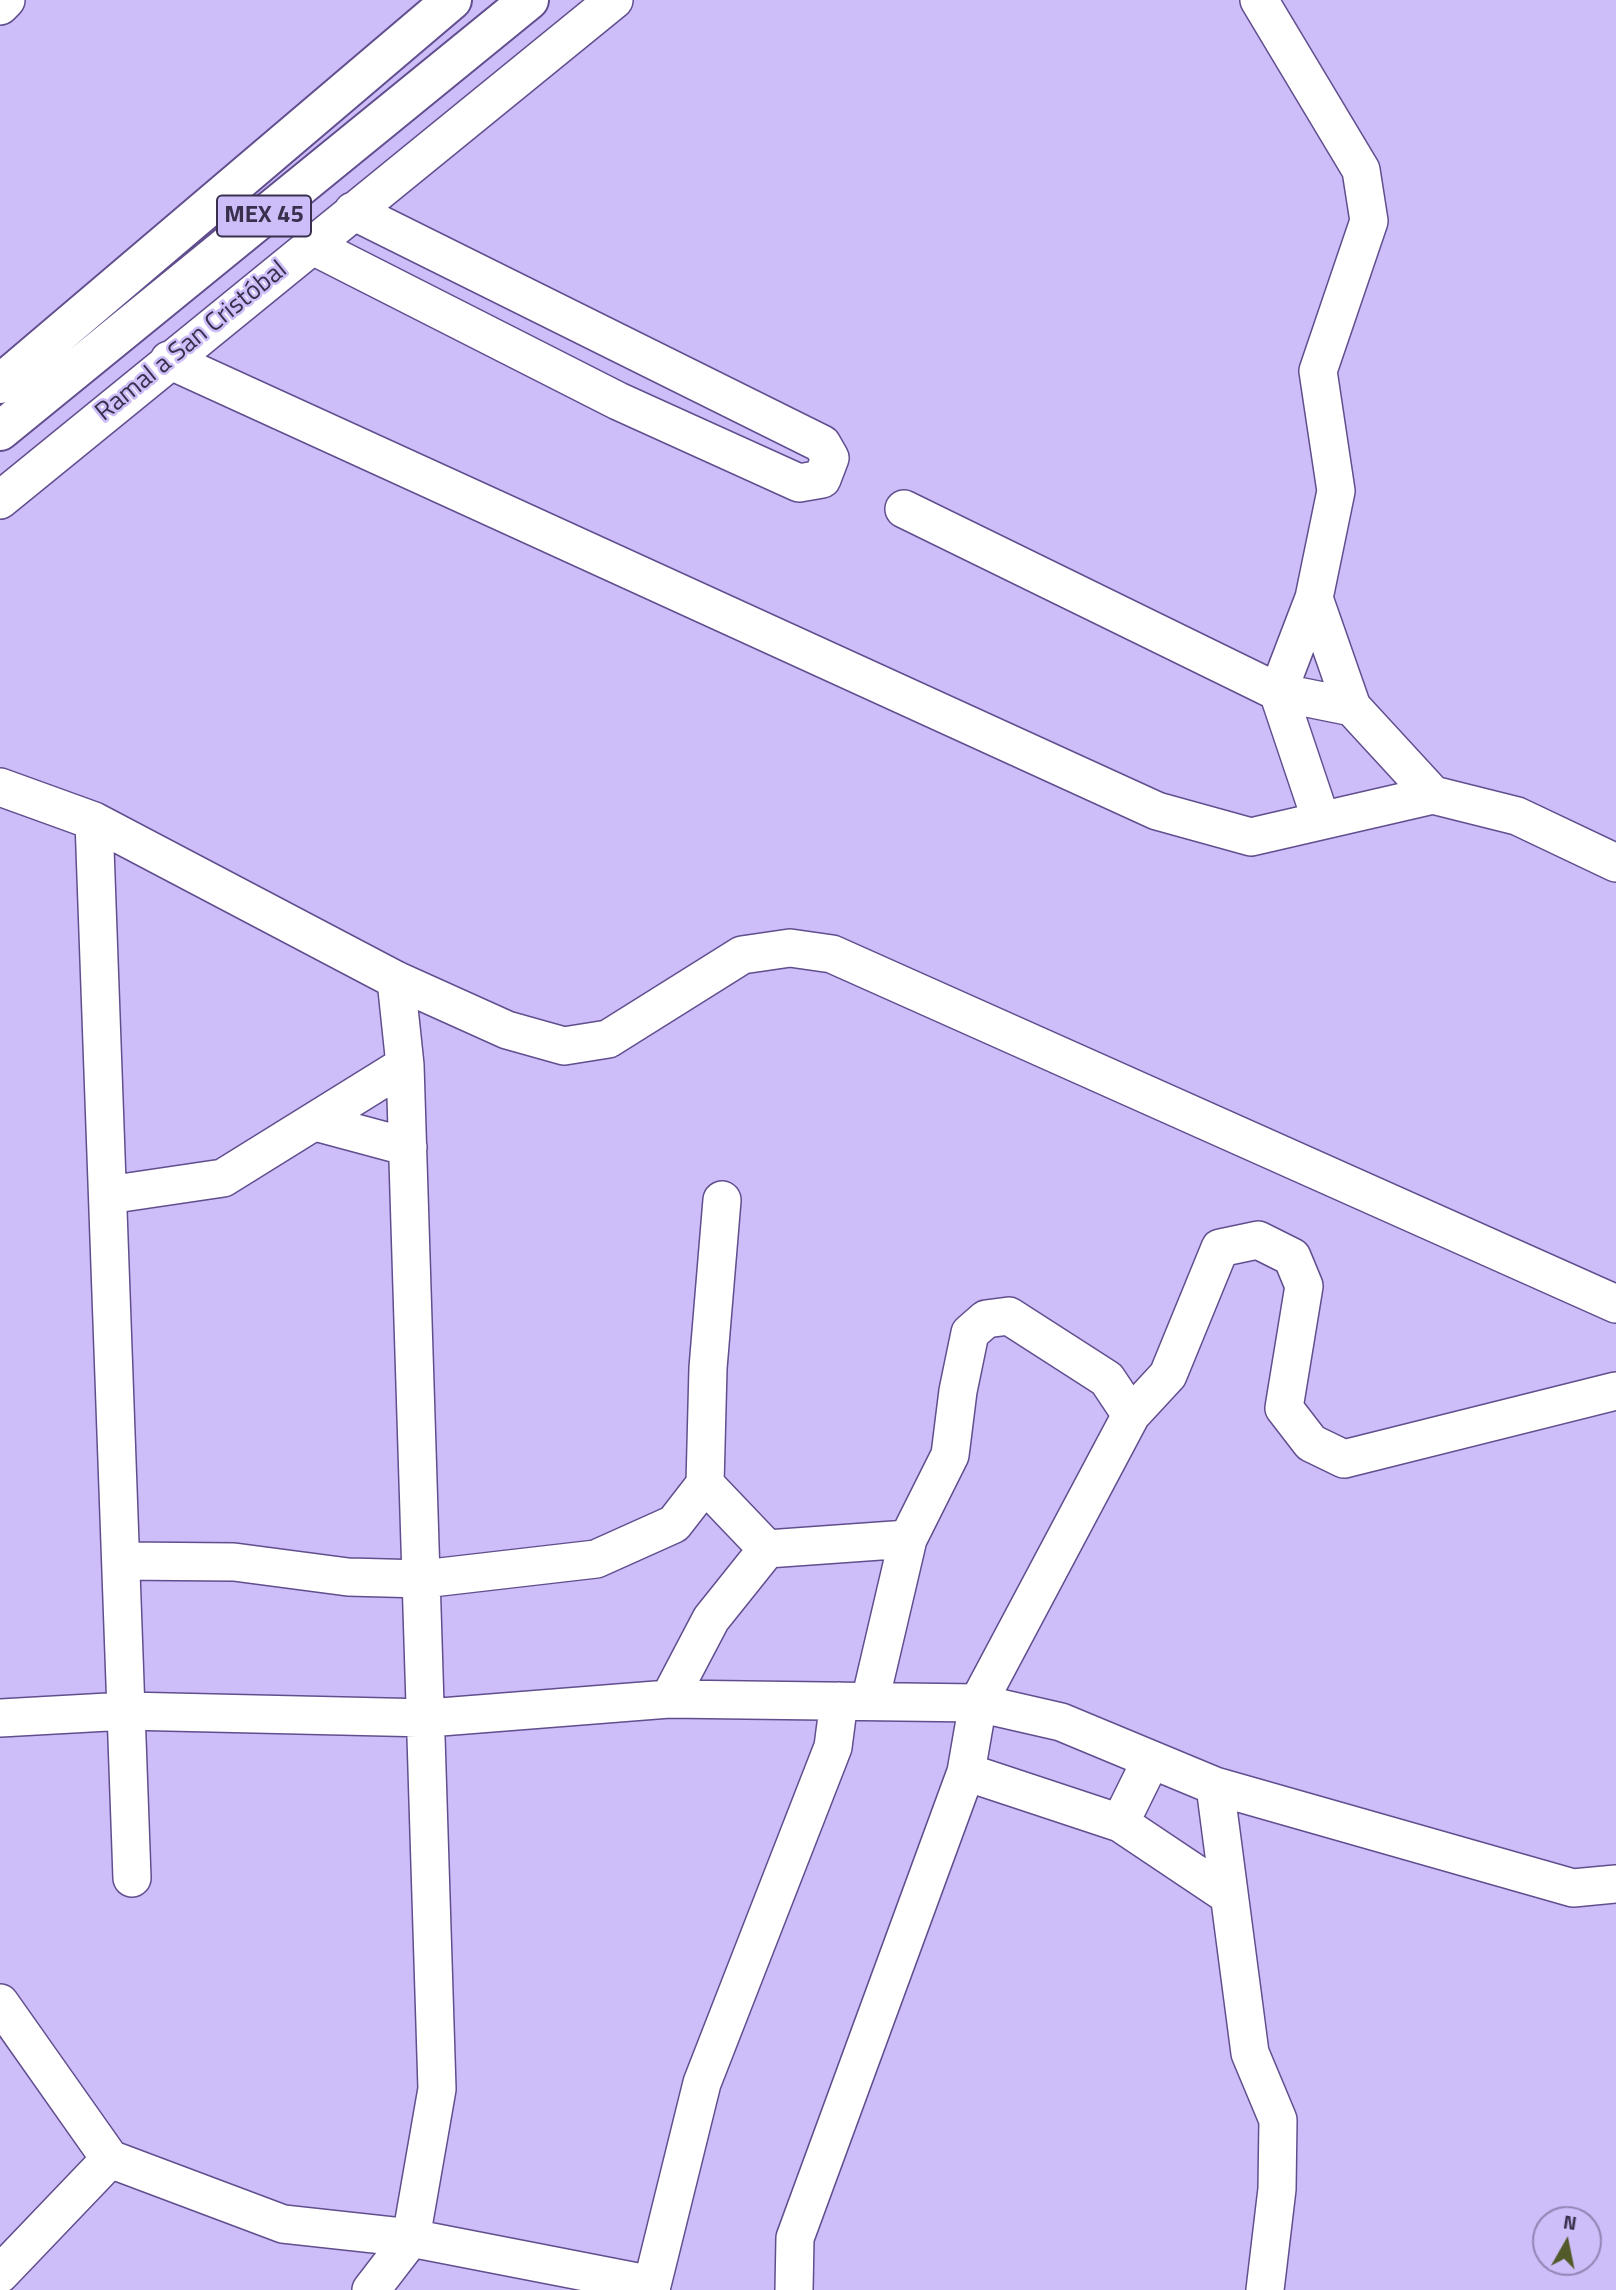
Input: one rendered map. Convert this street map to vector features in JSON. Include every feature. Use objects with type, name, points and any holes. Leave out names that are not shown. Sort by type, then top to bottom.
[{"type":"main road","name":"MEX 45","points":[[0,384],[452,0]]},
{"type":"main road","name":"MEX 45","points":[[0,432],[529,0]]},
{"type":"street","points":[[0,6],[6,0]]},
{"type":"street","name":"Ramal a San Cristóbal","points":[[0,500],[614,0]]},
{"type":"street","points":[[1259,0],[1361,170],[1369,221],[1318,371],[1336,491],[1314,598],[1278,692],[1321,820]]},
{"type":"street","points":[[311,245],[618,401],[799,483],[822,479],[830,458],[822,444],[353,211]]},
{"type":"street","points":[[169,360],[1157,811],[1251,836],[1433,795],[1517,816],[1616,863]]},
{"type":"street","points":[[904,509],[1278,692],[1353,707]]},
{"type":"street","points":[[1314,598],[1353,707],[1433,795]]},
{"type":"street","points":[[0,787],[94,821],[396,980],[508,1030],[564,1046],[608,1039],[742,955],[790,948],[832,954],[1616,1304]]},
{"type":"street","points":[[94,821],[132,1878]]},
{"type":"street","points":[[371,2290],[411,2238],[437,2089],[428,1718],[405,1065],[396,980]]},
{"type":"street","points":[[108,1195],[223,1178],[405,1065]]},
{"type":"street","points":[[315,1122],[408,1147]]},
{"type":"street","points":[[121,1561],[234,1562],[348,1577],[423,1579],[596,1559],[674,1524],[705,1484],[708,1368],[722,1200]]},
{"type":"street","points":[[794,2290],[795,2238],[966,1772],[978,1703],[1131,1415],[1168,1375],[1220,1248],[1258,1240],[1292,1257],[1304,1286],[1284,1408],[1311,1443],[1344,1458],[1616,1391]]},
{"type":"street","points":[[0,2003],[110,2159],[283,2224],[411,2238],[657,2289],[702,2083],[833,1747],[854,1701],[908,1539],[950,1455],[958,1391],[971,1333],[986,1319],[1009,1317],[1107,1379],[1131,1415]]},
{"type":"street","points":[[705,1484],[766,1549]]},
{"type":"street","points":[[669,1699],[711,1619],[766,1549],[908,1539]]},
{"type":"street","points":[[0,1718],[126,1711],[428,1718],[669,1699],[978,1703],[1061,1722],[1215,1786],[1573,1888],[1616,1884]]},
{"type":"street","points":[[1120,1823],[1151,1760]]},
{"type":"street","points":[[966,1772],[1120,1823],[1229,1896]]},
{"type":"street","points":[[1215,1786],[1250,2053],[1278,2120],[1277,2189],[1265,2290]]},
{"type":"street","points":[[0,2274],[110,2159]]}]
